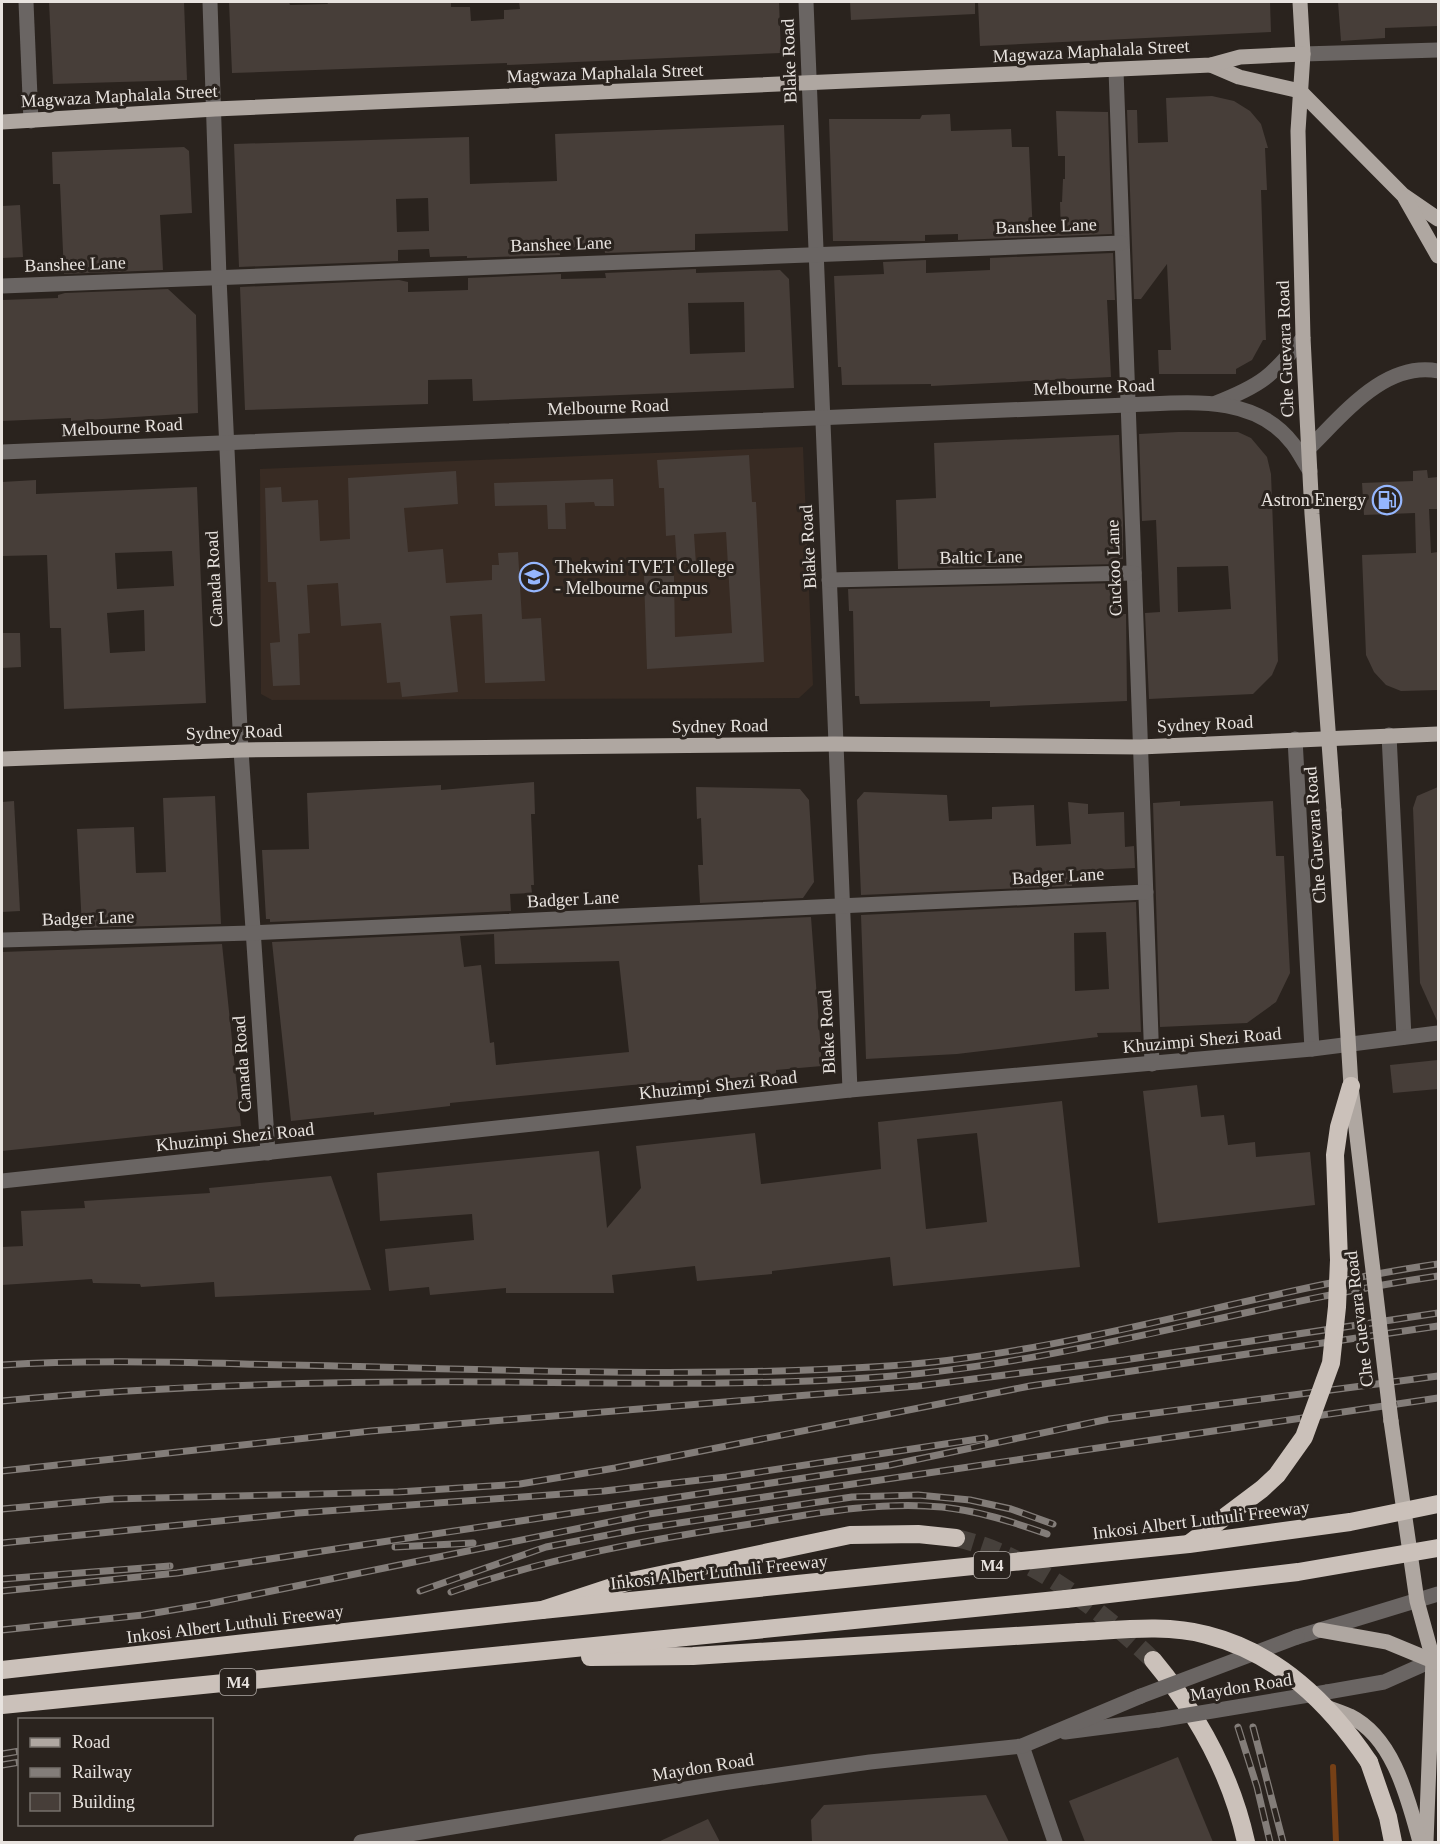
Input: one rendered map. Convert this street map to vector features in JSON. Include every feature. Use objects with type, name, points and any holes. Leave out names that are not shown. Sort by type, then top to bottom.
[{"type":"highway","points":[[1189,1544],[1277,1475],[1304,1437],[1324,1385],[1331,1363],[1337,1307],[1336,1144],[1351,1086]]},
{"type":"highway","name":"Inkosi Albert Luthuli Freeway","points":[[2,1670],[542,1610],[1189,1544],[1350,1522],[1438,1504]]},
{"type":"highway","points":[[542,1610],[627,1582],[850,1535],[918,1534],[956,1538]]},
{"type":"highway","name":"M4","points":[[2,1705],[475,1659],[1298,1572],[1438,1548]]},
{"type":"highway","points":[[475,1659],[693,1656],[985,1636],[1121,1630],[1206,1634],[1253,1650],[1296,1678],[1348,1731],[1369,1762],[1388,1817],[1393,1842]]},
{"type":"highway","points":[[1153,1660],[1183,1697],[1211,1746],[1236,1805],[1246,1842]]},
{"type":"main road","name":"Che Guevara Road","points":[[1300,2],[1303,54],[1300,91],[1303,339],[1351,1086],[1391,1421],[1417,1600],[1437,1660],[1426,1842]]},
{"type":"main road","name":"Magwaza Maphalala Street","points":[[2,122],[215,109],[1116,70],[1210,65],[1240,57],[1303,54]]},
{"type":"main road","name":"Magwaza Maphalala Street","points":[[1210,65],[1239,77],[1300,91]]},
{"type":"main road","points":[[1300,91],[1403,195],[1438,219]]},
{"type":"main road","points":[[1403,195],[1438,256]]},
{"type":"main road","name":"Sydney Road","points":[[2,759],[241,750],[834,744],[1140,747],[1438,734]]},
{"type":"main road","points":[[1320,1630],[1387,1642],[1437,1660]]},
{"type":"main road","points":[[1289,1700],[1323,1706],[1351,1716],[1370,1731],[1387,1753],[1398,1775],[1420,1842]]},
{"type":"street","points":[[26,2],[31,121]]},
{"type":"street","name":"Canada Road","points":[[210,2],[219,278],[241,750],[251,933],[268,1153]]},
{"type":"street","name":"Blake Road","points":[[806,2],[840,906],[850,1090]]},
{"type":"street","name":"Magwaza Maphalala Street","points":[[1303,54],[1438,50]]},
{"type":"street","name":"Cuckoo Lane","points":[[1116,70],[1152,1064]]},
{"type":"street","name":"Banshee Lane","points":[[2,286],[1121,243]]},
{"type":"street","name":"Melbourne Road","points":[[1216,403],[1262,382],[1275,372],[1303,339]]},
{"type":"street","points":[[1309,448],[1365,395],[1400,373],[1425,369],[1438,371]]},
{"type":"street","name":"Melbourne Road","points":[[2,452],[1216,403],[1253,412],[1273,424],[1293,443],[1310,471]]},
{"type":"street","name":"Baltic Lane","points":[[829,580],[1134,573]]},
{"type":"street","points":[[1389,735],[1404,1037]]},
{"type":"street","name":"Che Guevara Road","points":[[1295,739],[1312,1049]]},
{"type":"street","name":"Badger Lane","points":[[2,940],[251,933],[1146,892]]},
{"type":"street","name":"Khuzimpi Shezi Road","points":[[2,1181],[850,1090],[1312,1049],[1438,1033]]},
{"type":"street","name":"Maydon Road","points":[[361,1842],[722,1783],[870,1762],[1022,1746],[1141,1696],[1297,1637],[1438,1594]]},
{"type":"street","name":"Maydon Road","points":[[1050,1734],[1289,1700],[1384,1682],[1437,1660]]},
{"type":"street","points":[[1022,1746],[1056,1842]]},
{"type":"shaded area","name":"Thekwini TVET College - Melbourne Campus","points":[[803,447],[813,685],[799,698],[272,700],[261,694],[260,469]]},
{"type":"building","points":[[49,2],[184,2],[187,80],[53,84]]},
{"type":"building","points":[[229,2],[289,2],[290,5],[328,4],[327,2],[451,2],[451,7],[470,7],[471,21],[504,19],[504,10],[520,9],[519,2],[779,2],[781,53],[507,65],[507,63],[232,73]]},
{"type":"building","points":[[850,2],[975,2],[975,14],[851,20]]},
{"type":"building","points":[[978,2],[1270,2],[1271,32],[980,46]]},
{"type":"building","points":[[1338,2],[1438,2],[1438,26],[1385,28],[1385,38],[1341,41]]},
{"type":"building","points":[[1212,96],[1234,101],[1250,111],[1261,124],[1268,148],[1265,148],[1267,190],[1261,190],[1266,340],[1263,340],[1252,360],[1236,369],[1236,374],[1159,374],[1158,350],[1171,350],[1167,264],[1141,299],[1134,299],[1127,110],[1137,110],[1138,143],[1168,142],[1166,98]]},
{"type":"building","points":[[1056,111],[1108,112],[1112,234],[958,240],[958,234],[925,235],[925,241],[833,241],[829,119],[920,119],[922,115],[950,114],[951,131],[1011,129],[1012,147],[1029,147],[1033,235],[1061,233],[1060,202],[1062,202],[1063,179],[1065,179],[1065,156],[1058,156]]},
{"type":"building","points":[[784,125],[788,231],[695,234],[695,250],[605,253],[604,247],[560,248],[560,255],[467,258],[467,256],[430,257],[429,249],[398,250],[398,261],[239,267],[234,144],[469,137],[470,184],[557,181],[555,134]],"holes":[[[428,198],[429,231],[397,232],[396,199]]]},
{"type":"building","points":[[184,147],[189,151],[192,213],[160,215],[163,270],[64,274],[60,184],[53,184],[52,152]]},
{"type":"building","points":[[20,205],[23,257],[2,258],[2,206]]},
{"type":"building","points":[[1113,253],[1115,300],[1107,300],[1111,377],[931,386],[931,384],[842,385],[841,367],[838,367],[834,276],[884,274],[883,262],[926,260],[926,273],[990,270],[990,258]]},
{"type":"building","points":[[696,269],[696,273],[780,270],[789,279],[794,388],[473,401],[472,379],[428,380],[428,404],[245,410],[240,287],[399,280],[408,282],[408,292],[468,290],[468,278],[561,274],[561,279],[606,278],[605,273]],"holes":[[[744,302],[745,352],[690,354],[688,303]]]},
{"type":"building","points":[[168,289],[196,315],[198,413],[71,421],[71,418],[2,421],[2,300],[58,298],[58,295],[65,293]]},
{"type":"building","points":[[1238,432],[1251,438],[1267,457],[1271,474],[1278,661],[1272,675],[1253,694],[1149,699],[1145,613],[1160,612],[1156,520],[1142,521],[1139,434]],"holes":[[[1228,566],[1231,609],[1178,612],[1177,567]]]},
{"type":"building","points":[[1119,435],[1123,522],[1123,559],[1120,559],[1120,564],[898,569],[896,500],[936,498],[934,443]]},
{"type":"building","points":[[749,455],[752,502],[756,502],[764,662],[647,669],[644,576],[674,576],[675,637],[732,633],[726,532],[694,534],[696,564],[677,565],[675,535],[666,536],[664,488],[659,488],[657,460]]},
{"type":"building","points":[[1427,470],[1428,478],[1438,477],[1438,509],[1429,509],[1431,553],[1438,552],[1438,690],[1401,691],[1386,685],[1374,672],[1366,655],[1362,555],[1416,553],[1415,513],[1364,515],[1362,483],[1413,481],[1413,471]]},
{"type":"building","points":[[456,471],[458,504],[404,508],[408,552],[443,549],[446,583],[492,580],[492,565],[499,565],[498,553],[518,552],[522,619],[541,618],[545,681],[485,683],[482,614],[450,616],[458,692],[402,697],[400,682],[387,683],[381,623],[341,626],[338,583],[307,585],[310,633],[298,634],[300,685],[273,686],[270,643],[280,642],[276,582],[268,582],[265,488],[281,487],[282,502],[318,500],[320,541],[350,539],[348,478]]},
{"type":"building","points":[[613,479],[614,506],[595,506],[594,502],[565,503],[566,529],[548,529],[547,505],[495,506],[494,483]]},
{"type":"building","points":[[36,480],[36,494],[197,487],[206,703],[64,709],[61,628],[50,628],[47,555],[2,556],[2,482]],"holes":[[[172,551],[174,586],[117,589],[115,553]],[[144,610],[145,651],[110,653],[107,613]]]},
{"type":"building","points":[[1121,583],[1123,614],[1126,614],[1127,701],[990,707],[990,701],[860,704],[859,696],[855,696],[853,611],[849,611],[848,589]]},
{"type":"building","points":[[2,633],[20,633],[21,667],[2,668]]},
{"type":"building","points":[[534,782],[535,814],[531,814],[534,885],[531,885],[532,893],[510,894],[511,911],[270,922],[270,919],[266,919],[262,850],[309,849],[307,793],[441,785],[441,790]]},
{"type":"building","points":[[696,787],[800,789],[809,800],[814,882],[803,898],[700,903],[698,865],[703,865],[701,818],[697,819]]},
{"type":"building","points":[[1438,787],[1438,1023],[1420,983],[1413,808],[1417,796]]},
{"type":"building","points":[[864,792],[947,795],[949,821],[992,819],[992,807],[1034,805],[1036,846],[1071,844],[1068,802],[1088,804],[1088,814],[1124,812],[1125,847],[1134,846],[1135,868],[1072,871],[1072,886],[861,895],[857,800]]},
{"type":"building","points":[[215,796],[221,924],[82,928],[77,829],[134,827],[136,873],[166,872],[163,798]]},
{"type":"building","points":[[14,801],[20,911],[2,912],[2,802]]},
{"type":"building","points":[[1180,801],[1180,806],[1273,801],[1276,856],[1284,856],[1290,973],[1276,1002],[1247,1023],[1160,1027],[1153,803]]},
{"type":"building","points":[[1136,902],[1141,1032],[1097,1033],[1098,1037],[957,1054],[866,1059],[861,915]],"holes":[[[1106,932],[1109,989],[1075,991],[1074,933]]]},
{"type":"building","points":[[811,917],[822,1066],[776,1070],[776,1075],[632,1085],[450,1103],[450,1106],[374,1115],[374,1112],[291,1121],[272,942]],"holes":[[[494,934],[495,964],[619,961],[629,1052],[496,1065],[494,1042],[490,1043],[481,965],[464,967],[460,936]]]},
{"type":"building","points":[[222,944],[241,1126],[2,1151],[2,952]]},
{"type":"building","points":[[1438,1060],[1438,1089],[1393,1093],[1390,1065]]},
{"type":"building","points":[[1197,1085],[1201,1117],[1224,1115],[1228,1145],[1255,1142],[1256,1157],[1310,1152],[1315,1205],[1158,1223],[1143,1091]]},
{"type":"building","points":[[1062,1101],[1080,1267],[893,1286],[890,1257],[772,1271],[772,1274],[697,1281],[695,1266],[612,1275],[614,1293],[506,1293],[506,1288],[430,1295],[429,1287],[389,1291],[385,1249],[474,1240],[472,1214],[380,1221],[377,1173],[599,1151],[607,1228],[641,1188],[636,1146],[755,1133],[761,1184],[881,1169],[878,1122]],"holes":[[[977,1133],[987,1222],[926,1229],[917,1139]]]},
{"type":"building","points":[[331,1176],[371,1290],[215,1297],[214,1282],[141,1287],[140,1284],[93,1283],[92,1279],[2,1285],[2,1247],[23,1246],[21,1211],[85,1208],[84,1201],[210,1193],[209,1188]]},
{"type":"building","points":[[1178,1757],[1213,1842],[1085,1842],[1069,1801]]},
{"type":"building","points":[[986,1795],[1009,1842],[812,1842],[811,1820],[824,1805]]},
{"type":"building","points":[[708,1819],[720,1842],[658,1842]]},
{"type":"waterway","points":[[1333,1767],[1336,1842]]},
{"type":"tunnel","points":[[956,1538],[984,1546],[1037,1570],[1110,1621],[1153,1660]]},
{"type":"railway","points":[[2,1365],[147,1362],[516,1371],[665,1372],[814,1370],[888,1366],[1026,1349],[1301,1289],[1438,1264]]},
{"type":"railway","points":[[2,1401],[125,1391],[310,1383],[727,1383],[866,1378],[1011,1361],[1295,1302],[1438,1276]]},
{"type":"railway","points":[[2,1471],[371,1431],[918,1386],[1124,1360],[1438,1313]]},
{"type":"railway","points":[[2,1509],[112,1499],[398,1492],[520,1484],[615,1468],[1030,1386],[1438,1326]]},
{"type":"railway","points":[[2,1591],[177,1573],[890,1465],[1109,1419],[1438,1376]]},
{"type":"railway","points":[[2,1630],[143,1615],[208,1604],[649,1514],[1438,1398]]},
{"type":"railway","points":[[2,1543],[298,1513],[604,1491],[726,1477],[985,1438]]},
{"type":"railway","points":[[420,1591],[546,1547],[639,1529],[852,1497],[918,1495],[970,1500],[1011,1509],[1053,1524]]},
{"type":"railway","points":[[451,1592],[526,1569],[602,1550],[849,1509],[896,1506],[942,1507],[969,1511],[1047,1534]]},
{"type":"railway","points":[[395,1547],[473,1543]]},
{"type":"railway","points":[[2,1579],[170,1566]]},
{"type":"railway","points":[[1238,1727],[1257,1787],[1270,1842]]},
{"type":"railway","points":[[1253,1727],[1283,1842]]},
{"type":"railway","points":[[2,1754],[18,1751]]},
{"type":"railway","points":[[2,1765],[18,1762]]},
{"type":"place","name":"Astron Energy","points":[[1387,500]]},
{"type":"place","name":"Thekwini TVET College - Melbourne Campus","points":[[534,577]]}]
